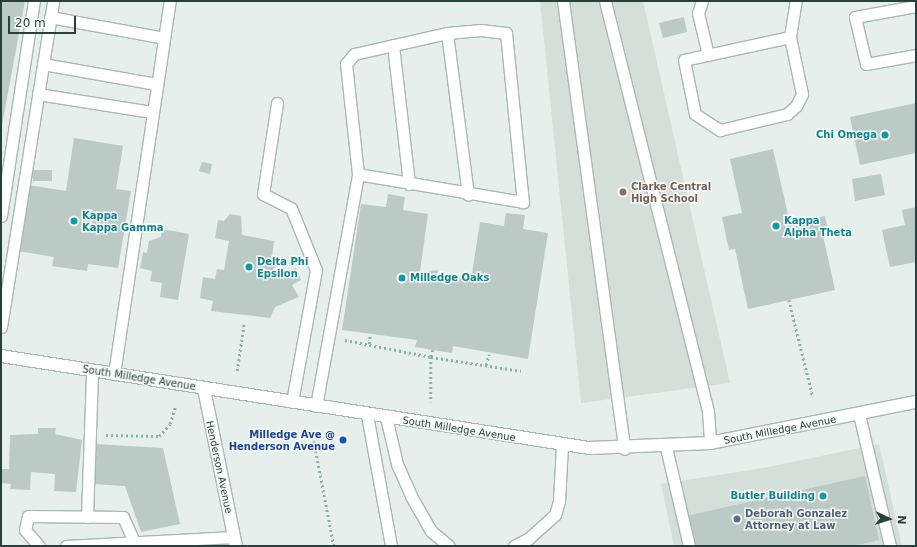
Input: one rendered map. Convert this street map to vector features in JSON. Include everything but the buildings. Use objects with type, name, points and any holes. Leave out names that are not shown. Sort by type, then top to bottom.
[{"type":"main road","name":"South Milledge Avenue","points":[[1,356],[562,445],[624,449],[710,443],[916,402]]},
{"type":"main road","name":"Henderson Avenue","points":[[204,389],[234,541]]},
{"type":"lane","points":[[1,216],[34,1]]},
{"type":"lane","points":[[1,327],[53,1]]},
{"type":"lane","points":[[114,374],[143,193],[152,112],[170,1]]},
{"type":"lane","points":[[563,1],[624,449]]},
{"type":"lane","points":[[605,1],[708,411],[710,443]]},
{"type":"lane","points":[[702,1],[698,13],[708,55]]},
{"type":"lane","points":[[790,38],[684,60],[695,114],[720,130],[787,114],[796,106],[802,94],[790,38],[796,1]]},
{"type":"lane","points":[[916,6],[855,17],[866,64],[916,55]]},
{"type":"lane","points":[[50,17],[164,38]]},
{"type":"lane","points":[[316,406],[358,174],[346,64],[354,54],[447,33],[481,30],[506,33],[523,202],[468,195],[358,174]]},
{"type":"lane","points":[[447,33],[468,195]]},
{"type":"lane","points":[[393,45],[409,184]]},
{"type":"lane","points":[[43,64],[156,84]]},
{"type":"lane","points":[[38,94],[152,112]]},
{"type":"lane","points":[[277,103],[263,194],[290,208],[316,270],[292,402]]},
{"type":"lane","points":[[87,517],[92,371]]},
{"type":"lane","points":[[367,414],[391,546]]},
{"type":"lane","points":[[859,414],[890,546]]},
{"type":"lane","points":[[386,417],[397,464],[411,496],[431,531],[449,546]]},
{"type":"lane","points":[[514,546],[538,532],[555,514],[562,445]]},
{"type":"lane","points":[[666,447],[689,546]]},
{"type":"lane","points":[[39,546],[25,530],[28,516],[123,517],[134,542]]},
{"type":"lane","points":[[66,546],[134,542],[234,541]]},
{"type":"path","points":[[789,300],[813,397]]},
{"type":"path","points":[[237,371],[244,322]]},
{"type":"path","points":[[369,344],[370,334]]},
{"type":"path","points":[[343,339],[431,357],[521,371]]},
{"type":"path","points":[[431,402],[431,357],[433,350]]},
{"type":"path","points":[[486,365],[489,354]]},
{"type":"path","points":[[90,434],[159,436],[170,424],[175,408]]},
{"type":"path","points":[[314,441],[334,546]]},
{"type":"shaded area","name":"Clarke Central High School","points":[[540,1],[643,1],[730,383],[581,403]]},
{"type":"shaded area","points":[[879,444],[902,546],[674,546],[661,484],[763,468]]},
{"type":"place","name":"Chi Omega","points":[[885,135]]},
{"type":"place","name":"Clarke Central High School","points":[[623,192]]},
{"type":"place","name":"Kappa Kappa Gamma","points":[[74,221]]},
{"type":"place","name":"Kappa Alpha Theta","points":[[776,226]]},
{"type":"place","name":"Delta Phi Epsilon","points":[[249,267]]},
{"type":"place","name":"Milledge Oaks","points":[[402,278]]},
{"type":"place","name":"Milledge Ave @ Henderson Avenue","points":[[343,440]]},
{"type":"place","name":"Butler Building","points":[[823,496]]},
{"type":"place","name":"Deborah Gonzalez Attorney at Law","points":[[737,519]]}]
